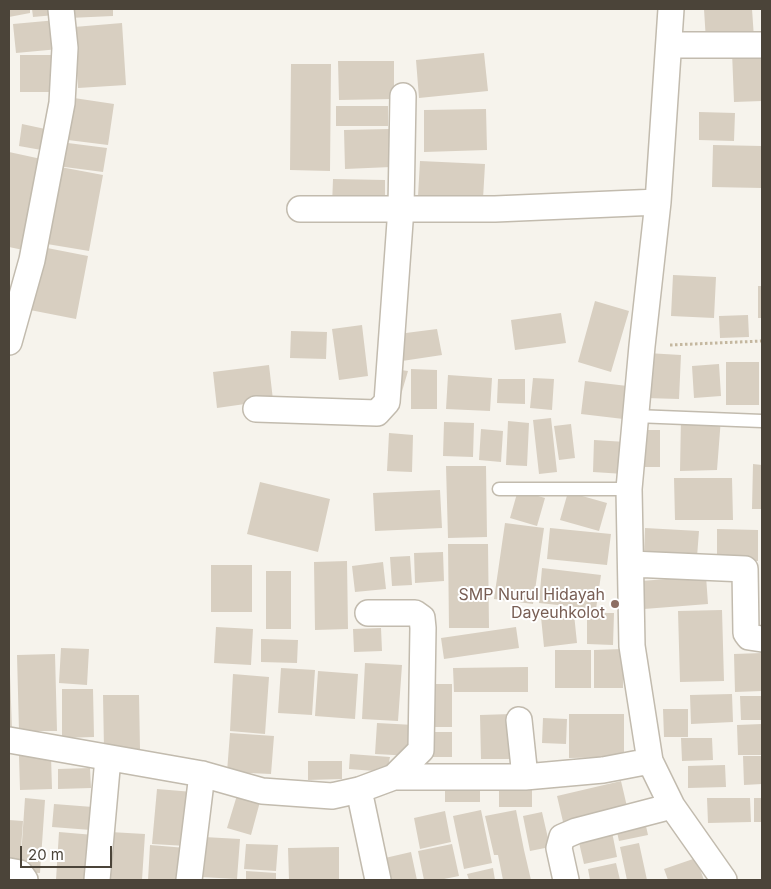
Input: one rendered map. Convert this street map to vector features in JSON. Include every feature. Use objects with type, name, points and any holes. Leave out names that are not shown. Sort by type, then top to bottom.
[{"type":"street","points":[[9,342],[32,260],[62,103],[65,48],[61,9]]},
{"type":"street","points":[[671,9],[658,202],[628,489],[632,646],[650,762],[672,806],[724,880]]},
{"type":"street","points":[[669,46],[762,45]]},
{"type":"street","points":[[256,409],[377,413],[384,408],[387,402],[401,208],[403,96]]},
{"type":"street","points":[[300,208],[495,209],[658,202]]},
{"type":"street","points":[[631,564],[745,569],[747,636],[762,639]]},
{"type":"street","points":[[368,613],[415,614],[422,618],[424,628],[421,740],[394,777]]},
{"type":"street","points":[[519,720],[525,777]]},
{"type":"street","points":[[9,740],[202,774],[262,791],[332,796],[359,790],[394,777],[525,777],[603,770],[650,762]]},
{"type":"street","points":[[97,880],[108,758]]},
{"type":"street","points":[[189,880],[202,774]]},
{"type":"street","points":[[359,790],[378,880]]},
{"type":"street","points":[[566,880],[559,848],[562,837],[576,831],[672,806]]},
{"type":"street","points":[[9,871],[20,873],[25,880]]},
{"type":"lane","points":[[635,416],[762,421]]},
{"type":"lane","points":[[499,489],[628,489]]},
{"type":"path","points":[[642,346],[762,341]]},
{"type":"building","points":[[9,9],[30,9],[30,13],[9,17]]},
{"type":"building","points":[[32,9],[55,9],[55,15],[33,17]]},
{"type":"building","points":[[68,9],[113,9],[113,16],[69,18]]},
{"type":"building","points":[[704,9],[752,9],[754,38],[706,41]]},
{"type":"building","points":[[57,20],[59,49],[16,53],[13,24]]},
{"type":"building","points":[[122,23],[126,85],[78,88],[74,27]]},
{"type":"building","points":[[762,51],[762,101],[734,102],[732,52]]},
{"type":"building","points":[[484,53],[488,91],[419,98],[416,60]]},
{"type":"building","points":[[20,55],[58,55],[58,92],[20,92]]},
{"type":"building","points":[[338,61],[394,61],[394,99],[339,100]]},
{"type":"building","points":[[291,64],[331,64],[330,171],[290,170]]},
{"type":"building","points":[[74,98],[114,104],[108,145],[68,140]]},
{"type":"building","points":[[336,106],[388,106],[388,126],[336,126]]},
{"type":"building","points":[[486,109],[487,150],[424,152],[424,110]]},
{"type":"building","points":[[699,112],[735,113],[734,141],[699,140]]},
{"type":"building","points":[[22,124],[50,130],[47,151],[19,146]]},
{"type":"building","points":[[390,129],[391,167],[345,169],[344,130]]},
{"type":"building","points":[[60,142],[107,148],[103,172],[57,166]]},
{"type":"building","points":[[713,145],[762,146],[762,188],[712,187]]},
{"type":"building","points":[[9,152],[46,160],[28,251],[9,247]]},
{"type":"building","points":[[420,161],[485,164],[483,199],[418,196]]},
{"type":"building","points":[[55,166],[103,175],[89,251],[41,243]]},
{"type":"building","points":[[333,179],[385,180],[385,206],[332,206]]},
{"type":"building","points":[[42,247],[88,256],[76,319],[30,310]]},
{"type":"building","points":[[673,275],[716,277],[714,318],[671,316]]},
{"type":"building","points":[[758,286],[762,286],[762,318],[758,318]]},
{"type":"building","points":[[595,301],[629,311],[611,372],[578,362]]},
{"type":"building","points":[[561,313],[566,343],[515,350],[511,320]]},
{"type":"building","points":[[748,315],[749,337],[720,338],[719,316]]},
{"type":"building","points":[[362,325],[368,376],[339,380],[332,329]]},
{"type":"building","points":[[437,329],[442,355],[402,361],[398,334]]},
{"type":"building","points":[[291,331],[327,332],[326,359],[290,358]]},
{"type":"building","points":[[647,353],[681,355],[679,399],[645,398]]},
{"type":"building","points":[[726,362],[759,362],[759,405],[726,405]]},
{"type":"building","points":[[719,364],[721,396],[694,398],[692,366]]},
{"type":"building","points":[[269,365],[273,400],[217,408],[213,372]]},
{"type":"building","points":[[411,369],[437,370],[437,409],[411,409]]},
{"type":"building","points":[[401,370],[408,371],[398,405]]},
{"type":"building","points":[[448,375],[492,378],[490,411],[446,409]]},
{"type":"building","points":[[533,378],[554,379],[552,410],[530,408]]},
{"type":"building","points":[[498,379],[525,379],[525,404],[497,403]]},
{"type":"building","points":[[585,381],[636,387],[632,420],[581,414]]},
{"type":"building","points":[[681,417],[721,418],[717,470],[680,471]]},
{"type":"building","points":[[551,418],[557,472],[539,474],[533,420]]},
{"type":"building","points":[[508,421],[529,423],[527,466],[506,465]]},
{"type":"building","points":[[444,422],[474,423],[473,457],[443,456]]},
{"type":"building","points":[[571,424],[575,458],[559,460],[554,426]]},
{"type":"building","points":[[481,429],[503,431],[501,462],[479,460]]},
{"type":"building","points":[[638,430],[660,430],[660,467],[638,467]]},
{"type":"building","points":[[389,433],[413,435],[412,472],[387,471]]},
{"type":"building","points":[[594,440],[626,442],[624,474],[593,472]]},
{"type":"building","points":[[753,464],[762,465],[762,509],[752,509]]},
{"type":"building","points":[[446,466],[486,466],[487,537],[448,538]]},
{"type":"building","points":[[674,478],[732,478],[733,520],[675,520]]},
{"type":"building","points":[[260,482],[330,499],[318,552],[247,534]]},
{"type":"building","points":[[440,490],[442,528],[375,531],[373,493]]},
{"type":"building","points":[[518,490],[545,498],[537,526],[510,518]]},
{"type":"building","points":[[568,492],[607,503],[599,531],[560,520]]},
{"type":"building","points":[[505,523],[544,528],[533,604],[494,599]]},
{"type":"building","points":[[550,528],[611,534],[607,565],[547,559]]},
{"type":"building","points":[[645,528],[699,531],[697,557],[644,554]]},
{"type":"building","points":[[717,529],[758,530],[758,561],[717,561]]},
{"type":"building","points":[[448,544],[488,544],[489,628],[449,628]]},
{"type":"building","points":[[443,552],[444,581],[415,583],[414,553]]},
{"type":"building","points":[[410,556],[412,585],[392,586],[390,557]]},
{"type":"building","points":[[347,561],[348,629],[315,630],[314,562]]},
{"type":"building","points":[[383,562],[386,589],[355,592],[352,566]]},
{"type":"building","points":[[211,565],[252,565],[252,612],[211,612]]},
{"type":"building","points":[[542,568],[601,575],[596,609],[539,603]]},
{"type":"building","points":[[266,571],[291,571],[291,629],[266,629]]},
{"type":"building","points":[[706,576],[708,604],[644,609],[641,581]]},
{"type":"building","points":[[722,610],[724,681],[680,682],[678,611]]},
{"type":"building","points":[[587,613],[614,613],[613,645],[587,644]]},
{"type":"building","points":[[574,614],[577,643],[544,647],[541,617]]},
{"type":"building","points":[[216,627],[253,629],[251,665],[214,663]]},
{"type":"building","points":[[516,627],[519,648],[444,659],[441,638]]},
{"type":"building","points":[[381,628],[382,651],[354,652],[353,629]]},
{"type":"building","points":[[261,639],[298,640],[297,663],[261,662]]},
{"type":"building","points":[[9,646],[12,730],[9,730]]},
{"type":"building","points":[[61,648],[89,649],[87,685],[59,683]]},
{"type":"building","points":[[623,649],[623,688],[594,688],[594,650]]},
{"type":"building","points":[[555,650],[591,650],[591,688],[555,688]]},
{"type":"building","points":[[762,653],[762,691],[735,692],[734,654]]},
{"type":"building","points":[[55,654],[57,731],[19,731],[17,655]]},
{"type":"building","points":[[365,663],[402,665],[398,721],[362,719]]},
{"type":"building","points":[[528,667],[528,692],[454,692],[453,668]]},
{"type":"building","points":[[281,668],[315,670],[312,715],[278,713]]},
{"type":"building","points":[[318,671],[358,674],[355,719],[315,716]]},
{"type":"building","points":[[233,674],[269,677],[265,734],[230,731]]},
{"type":"building","points":[[426,684],[452,684],[452,727],[427,727]]},
{"type":"building","points":[[62,689],[93,689],[94,737],[62,738]]},
{"type":"building","points":[[732,694],[733,722],[691,724],[690,695]]},
{"type":"building","points":[[103,695],[139,695],[140,749],[104,749]]},
{"type":"building","points":[[740,696],[762,696],[762,720],[741,720]]},
{"type":"building","points":[[663,709],[688,709],[688,737],[664,737]]},
{"type":"building","points":[[511,714],[512,759],[481,759],[480,715]]},
{"type":"building","points":[[569,714],[624,714],[624,757],[569,758]]},
{"type":"building","points":[[543,718],[567,719],[566,744],[542,743]]},
{"type":"building","points":[[377,723],[414,725],[412,756],[375,754]]},
{"type":"building","points":[[762,724],[762,755],[738,755],[737,725]]},
{"type":"building","points":[[428,732],[452,732],[452,757],[431,757]]},
{"type":"building","points":[[230,733],[274,736],[271,774],[227,772]]},
{"type":"building","points":[[681,738],[712,738],[713,760],[682,761]]},
{"type":"building","points":[[350,754],[390,757],[387,772],[349,769]]},
{"type":"building","points":[[19,756],[51,756],[52,789],[20,790]]},
{"type":"building","points":[[743,756],[762,756],[762,784],[744,785]]},
{"type":"building","points":[[308,761],[342,761],[342,779],[308,780]]},
{"type":"building","points":[[725,765],[726,787],[688,788],[688,766]]},
{"type":"building","points":[[90,768],[91,788],[58,789],[58,769]]},
{"type":"building","points":[[621,781],[628,811],[564,826],[557,796]]},
{"type":"building","points":[[499,785],[532,785],[532,807],[499,807]]},
{"type":"building","points":[[480,786],[480,802],[445,802],[445,787]]},
{"type":"building","points":[[157,789],[193,792],[187,846],[152,844]]},
{"type":"building","points":[[238,792],[261,798],[251,835],[227,828]]},
{"type":"building","points":[[25,798],[45,800],[40,873],[20,872]]},
{"type":"building","points":[[707,798],[750,798],[751,822],[708,823]]},
{"type":"building","points":[[754,798],[762,798],[762,822],[754,822]]},
{"type":"building","points":[[54,804],[93,807],[91,830],[52,827]]},
{"type":"building","points":[[481,810],[492,863],[464,869],[453,816]]},
{"type":"building","points":[[516,810],[531,880],[503,880],[498,855],[494,855],[485,816]]},
{"type":"building","points":[[445,811],[451,842],[420,849],[414,818]]},
{"type":"building","points":[[542,812],[550,847],[530,851],[523,816]]},
{"type":"building","points":[[644,817],[648,835],[619,841],[615,823]]},
{"type":"building","points":[[9,820],[23,821],[20,862],[9,862]]},
{"type":"building","points":[[611,827],[617,857],[584,864],[577,834]]},
{"type":"building","points":[[59,832],[94,835],[91,880],[56,880]]},
{"type":"building","points":[[110,832],[145,834],[142,880],[106,880]]},
{"type":"building","points":[[204,837],[240,839],[237,879],[201,877]]},
{"type":"building","points":[[639,843],[647,880],[627,880],[620,847]]},
{"type":"building","points":[[246,844],[278,845],[276,871],[244,869]]},
{"type":"building","points":[[452,844],[459,876],[439,880],[424,880],[418,851]]},
{"type":"building","points":[[150,845],[186,848],[183,880],[148,880]]},
{"type":"building","points":[[339,847],[339,880],[289,880],[288,848]]},
{"type":"building","points":[[411,852],[417,880],[390,880],[385,858]]},
{"type":"building","points":[[696,858],[704,880],[668,880],[664,869]]},
{"type":"building","points":[[616,863],[620,880],[590,880],[588,869]]},
{"type":"building","points":[[493,868],[495,880],[469,880],[467,874]]},
{"type":"building","points":[[246,871],[276,873],[276,880],[246,880]]},
{"type":"place","name":"SMP Nurul Hidayah Dayeuhkolot","points":[[615,604]]}]
